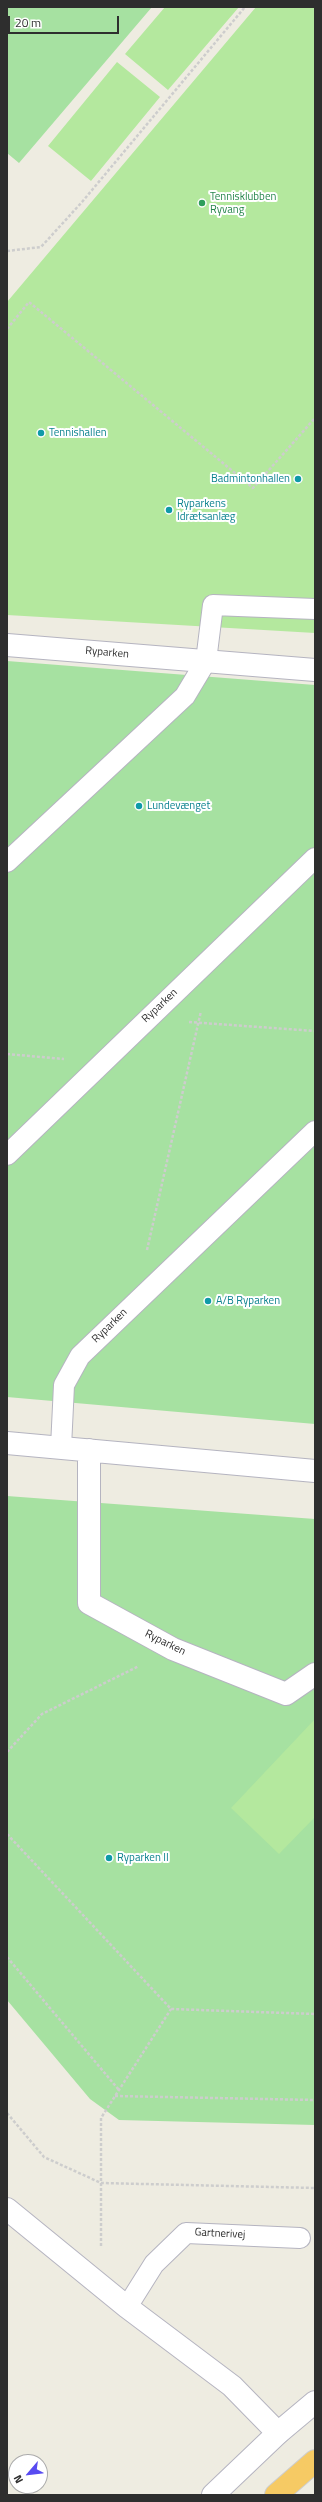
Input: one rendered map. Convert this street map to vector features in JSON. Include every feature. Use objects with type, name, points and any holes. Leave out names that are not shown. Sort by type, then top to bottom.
[{"type":"highway","points":[[276,2495],[315,2461]]},
{"type":"street","name":"Ryparken","points":[[7,645],[315,670]]},
{"type":"street","points":[[7,1442],[315,1471]]},
{"type":"street","name":"Ryparken","points":[[89,1450],[89,1603],[173,1648],[286,1694],[315,1674]]},
{"type":"street","points":[[7,2209],[127,2307],[232,2386],[278,2434]]},
{"type":"street","points":[[213,2495],[278,2434],[315,2402]]},
{"type":"lane","points":[[7,862],[185,696],[206,661],[213,605],[315,609]]},
{"type":"lane","name":"Ryparken","points":[[7,1155],[149,1016],[221,951],[315,858]]},
{"type":"lane","name":"Ryparken","points":[[61,1447],[64,1385],[80,1356],[315,1131]]},
{"type":"lane","name":"Gartnerivej","points":[[127,2307],[154,2264],[186,2233],[300,2238]]},
{"type":"path","points":[[7,251],[41,247],[82,202],[245,7]]},
{"type":"path","points":[[7,329],[29,302],[253,488],[315,418]]},
{"type":"path","points":[[146,1255],[197,1023],[202,1009]]},
{"type":"path","points":[[149,1016],[197,1023],[315,1031]]},
{"type":"path","points":[[7,1054],[103,1062]]},
{"type":"path","points":[[7,1752],[42,1714],[173,1648]]},
{"type":"path","points":[[7,1834],[171,2009],[315,2014]]},
{"type":"path","points":[[7,1957],[119,2090]]},
{"type":"path","points":[[89,2276],[101,2256],[101,2118],[171,2009]]},
{"type":"path","points":[[115,2096],[315,2100]]},
{"type":"path","points":[[7,2113],[44,2157],[100,2183],[315,2188]]},
{"type":"green space","points":[[7,7],[152,7],[19,163],[7,153]]},
{"type":"green space","points":[[165,7],[239,7],[168,90],[125,54]]},
{"type":"green space","points":[[256,7],[315,7],[315,633],[7,615],[7,302]]},
{"type":"green space","points":[[117,62],[160,97],[91,181],[48,146]]},
{"type":"green space","points":[[7,661],[315,685],[315,1424],[7,1397]]},
{"type":"green space","points":[[7,1496],[315,1519],[315,2125],[119,2120],[90,2099],[7,2000]]},
{"type":"green space","points":[[315,1719],[315,1817],[279,1854],[231,1808]]},
{"type":"place","name":"Tennisklubben Ryvang","points":[[202,203]]},
{"type":"place","name":"Tennishallen","points":[[41,433]]},
{"type":"place","name":"Badmintonhallen","points":[[298,479]]},
{"type":"place","name":"Ryparkens Idrætsanlæg","points":[[169,510]]},
{"type":"place","name":"Lundevænget","points":[[139,806]]},
{"type":"place","name":"A/B Ryparken","points":[[208,1301]]},
{"type":"place","name":"Ryparken II","points":[[109,1858]]}]
